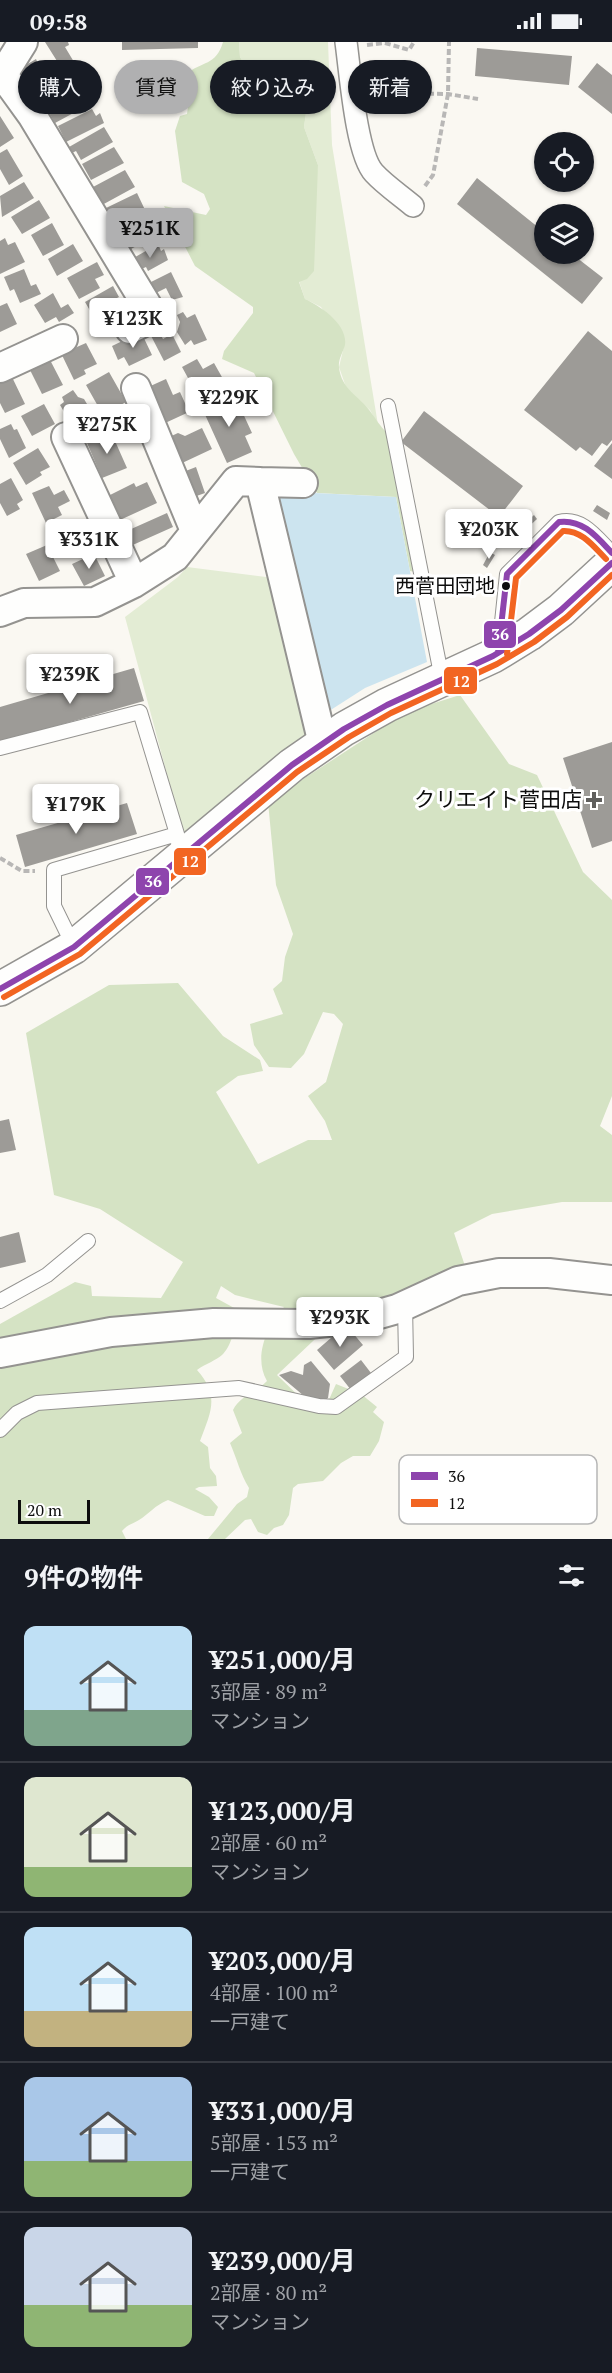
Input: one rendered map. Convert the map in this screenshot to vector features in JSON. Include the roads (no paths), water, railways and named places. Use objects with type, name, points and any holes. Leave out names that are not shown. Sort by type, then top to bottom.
[{"type":"street","points":[[22,42],[1,77],[32,115],[154,317],[130,329]]},
{"type":"street","points":[[347,49],[367,163],[374,173],[413,206]]},
{"type":"street","points":[[0,368],[63,339]]},
{"type":"street","points":[[136,388],[195,531]]},
{"type":"street","points":[[66,437],[134,583]]},
{"type":"street","points":[[0,612],[24,603],[95,602],[134,583],[175,557],[236,481],[303,483]]},
{"type":"street","points":[[260,482],[323,744]]},
{"type":"street","points":[[0,989],[74,947],[179,845],[292,765],[387,705],[442,681],[530,634],[561,610],[612,563]]},
{"type":"street","points":[[0,1353],[111,1332],[213,1323],[309,1324],[365,1318],[405,1305],[458,1281],[499,1273],[549,1273],[612,1280]]},
{"type":"lane","points":[[388,406],[442,681]]},
{"type":"lane","points":[[498,653],[507,574],[559,522],[570,519],[583,525],[612,553]]},
{"type":"lane","points":[[0,748],[140,712],[179,845],[54,870],[54,906],[74,947]]},
{"type":"lane","points":[[0,1301],[47,1275],[88,1241]]},
{"type":"lane","points":[[0,1430],[17,1413],[37,1403],[239,1388],[319,1406],[336,1407],[406,1357],[405,1305]]},
{"type":"water","points":[[274,491],[396,497],[427,662],[365,688],[326,713]]},
{"type":"place","name":"西菅田団地","points":[[506,586]]},
{"type":"place","name":"クリエイト菅田店","points":[[594,800]]}]
